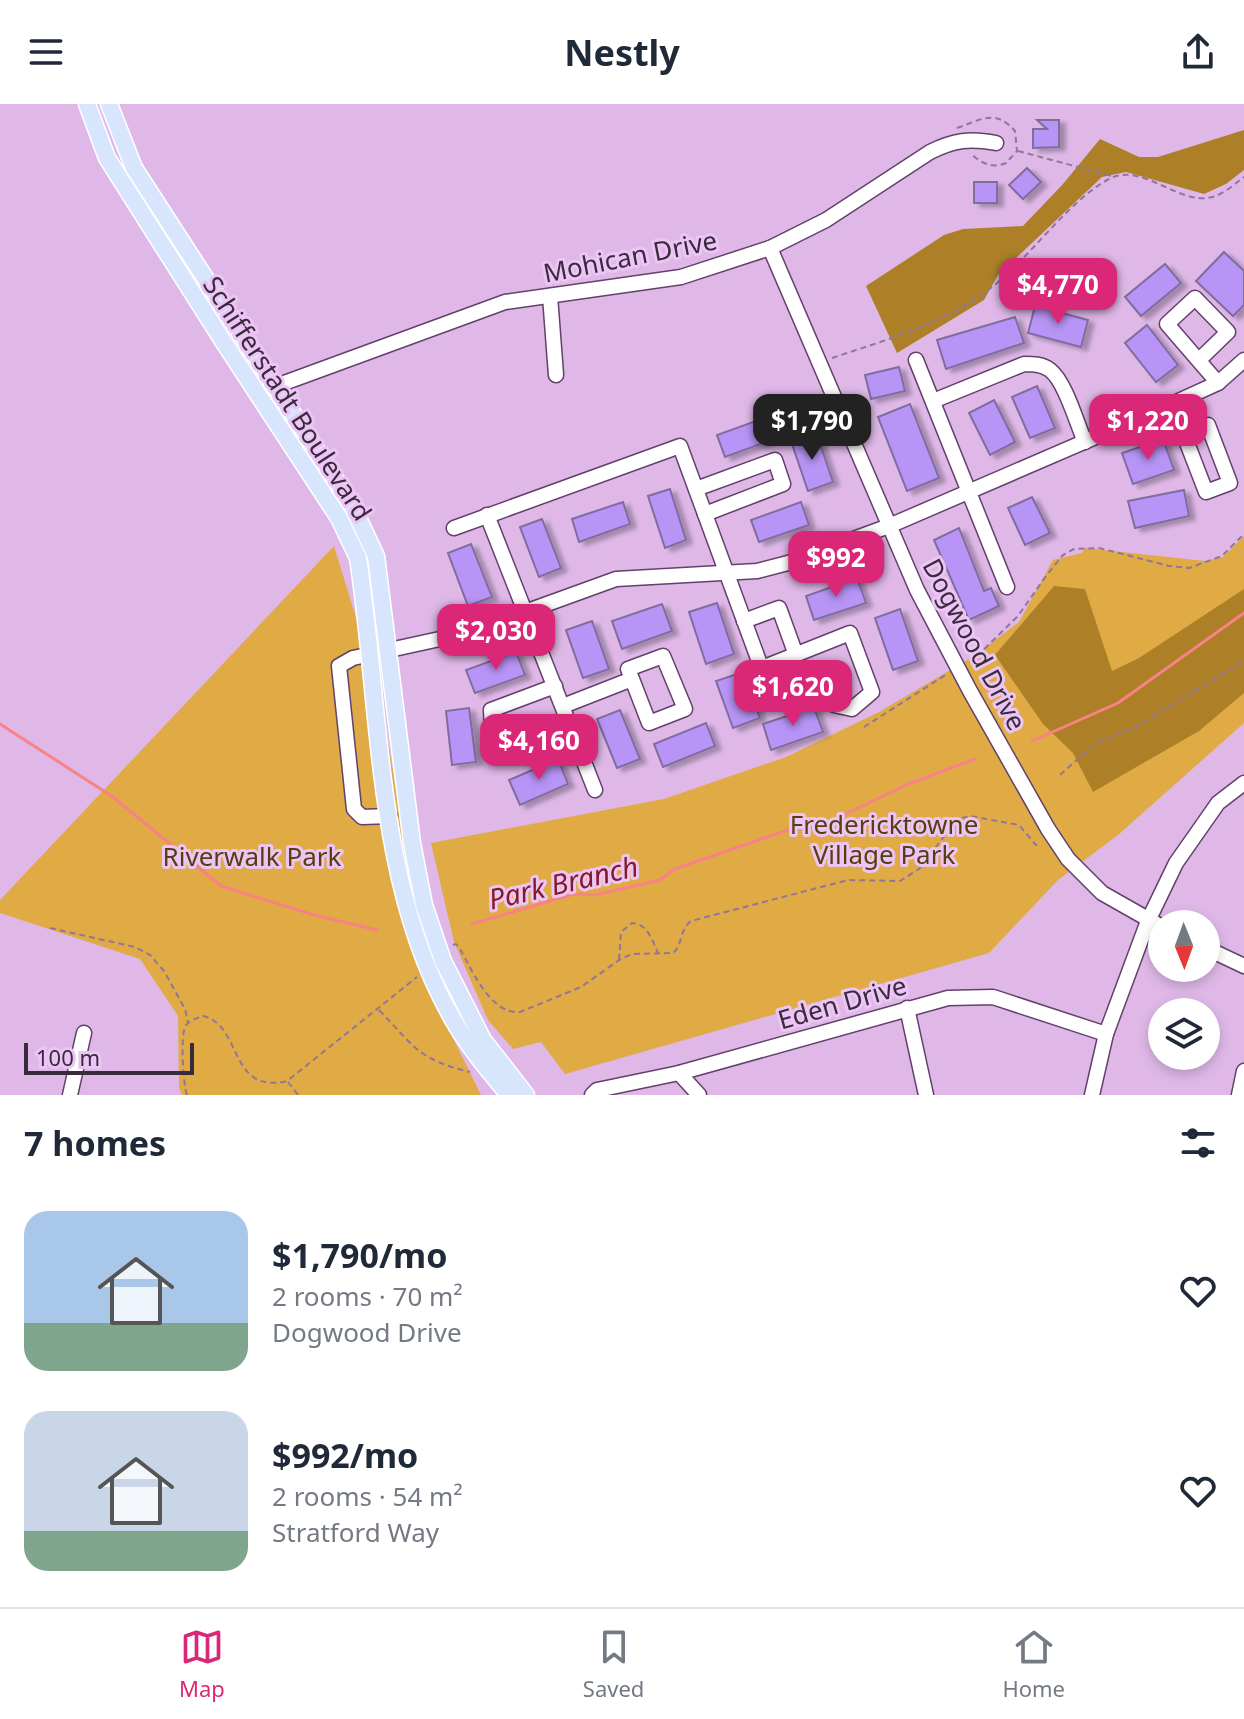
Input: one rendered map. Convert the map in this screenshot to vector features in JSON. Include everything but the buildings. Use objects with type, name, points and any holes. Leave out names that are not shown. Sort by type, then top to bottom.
[{"type":"main road","name":"Schifferstadt Boulevard","points":[[87,104],[107,158],[339,518],[358,558],[395,857],[417,940],[450,1014],[476,1056],[509,1095]]},
{"type":"main road","name":"Schifferstadt Boulevard","points":[[109,104],[134,168],[352,505],[369,539],[376,556],[412,843],[424,905],[443,961],[483,1040],[526,1095]]},
{"type":"street","name":"Mohican Drive","points":[[257,394],[505,302],[681,277],[770,248],[826,220],[930,152],[951,142],[974,139],[996,143]]},
{"type":"street","name":"Dogwood Drive","points":[[770,248],[917,590],[958,669],[1068,859],[1102,893],[1148,920]]},
{"type":"street","points":[[550,296],[556,375]]},
{"type":"street","points":[[916,360],[1007,587]]},
{"type":"street","points":[[1199,360],[1218,383]]},
{"type":"street","points":[[390,816],[362,817],[354,809],[339,666],[353,658],[467,633],[616,579],[757,571],[788,563],[889,526],[1172,404],[1218,383],[1244,360]]},
{"type":"street","points":[[933,401],[1024,364],[1036,364],[1048,368],[1057,377],[1085,442]]},
{"type":"street","points":[[1172,404],[1184,435]]},
{"type":"street","points":[[454,528],[680,446],[771,694],[821,674],[834,705],[852,709],[872,692],[850,633],[762,668]]},
{"type":"street","points":[[696,489],[775,460],[783,484],[705,514]]},
{"type":"street","points":[[487,515],[595,790]]},
{"type":"street","points":[[744,621],[779,608],[796,655]]},
{"type":"street","points":[[663,656],[685,709],[649,723],[632,679],[628,669],[663,656]]},
{"type":"street","points":[[563,706],[632,679]]},
{"type":"street","points":[[555,686],[491,710],[493,750],[569,722]]},
{"type":"street","points":[[1160,910],[1176,863],[1218,803],[1244,783]]},
{"type":"street","points":[[1092,1095],[1106,1034],[1148,940]]},
{"type":"street","points":[[1220,955],[1244,966]]},
{"type":"street","name":"Eden Drive","points":[[592,1095],[597,1090],[679,1073],[948,998],[993,997],[1106,1034]]},
{"type":"street","points":[[907,1008],[926,1095]]},
{"type":"street","points":[[70,1095],[84,1033]]},
{"type":"street","points":[[1239,1095],[1244,1071]]},
{"type":"street","points":[[679,1073],[699,1095]]},
{"type":"path","points":[[1017,151],[1114,176],[1133,175],[1203,199],[1217,196],[1244,177]]},
{"type":"path","points":[[832,358],[924,326],[969,303],[996,284],[1089,193],[1114,176]]},
{"type":"path","points":[[864,727],[942,677],[970,663],[1018,616],[1063,555],[1074,549],[1099,548],[1189,568],[1222,556],[1244,534]]},
{"type":"path","points":[[1060,775],[1097,742],[1130,730],[1244,661]]},
{"type":"path","points":[[453,945],[460,949],[495,1002],[512,1013],[520,1012],[581,987],[619,960],[633,954],[673,953],[691,921],[848,880],[900,881],[919,869],[952,826],[962,818],[970,816],[1019,825],[1036,845],[1040,844]]},
{"type":"path","points":[[619,960],[621,932],[632,923],[639,923],[647,929],[659,954]]},
{"type":"path","points":[[50,928],[135,947],[150,955],[164,971],[185,1009],[188,1023],[183,1034],[182,1073],[187,1095]]},
{"type":"path","points":[[188,1023],[203,1016],[217,1022],[251,1082],[262,1087],[274,1087],[287,1081],[421,974]]},
{"type":"path","points":[[379,1009],[416,1051],[429,1060],[476,1073]]},
{"type":"path","points":[[287,1081],[298,1095]]},
{"type":"green space","name":"Fredericktowne Village Park","points":[[1244,536],[1244,723],[1118,835],[1058,880],[989,953],[565,1074],[541,1042],[513,1049],[488,1020],[454,942],[431,843],[664,799],[786,757],[879,712],[974,656],[1019,622],[1053,560],[1082,553],[1085,548],[1205,561],[1223,557]]},
{"type":"green space","name":"Riverwalk Park","points":[[334,546],[381,699],[408,861],[403,918],[417,965],[481,1095],[182,1095],[179,1088],[178,1016],[140,959],[0,913],[0,900]]},
{"type":"shaded area","points":[[1244,130],[1244,170],[1226,184],[1204,194],[1126,172],[1102,177],[998,275],[984,300],[897,353],[866,286],[944,235],[963,229],[1023,226],[1100,139],[1139,157],[1158,157]]},
{"type":"shaded area","points":[[1054,586],[1085,589],[1112,671],[1139,658],[1244,589],[1244,693],[1199,731],[1093,792],[1073,753],[1043,724],[995,655]]},
{"type":"waterway","name":"Park Branch","points":[[1032,741],[1118,703],[1244,613]]},
{"type":"waterway","name":"Park Branch","points":[[0,724],[113,797],[221,886],[314,915],[377,930]]},
{"type":"waterway","name":"Park Branch","points":[[472,924],[574,894],[595,895],[660,880],[675,869],[805,824],[827,823],[906,785],[975,759]]}]
